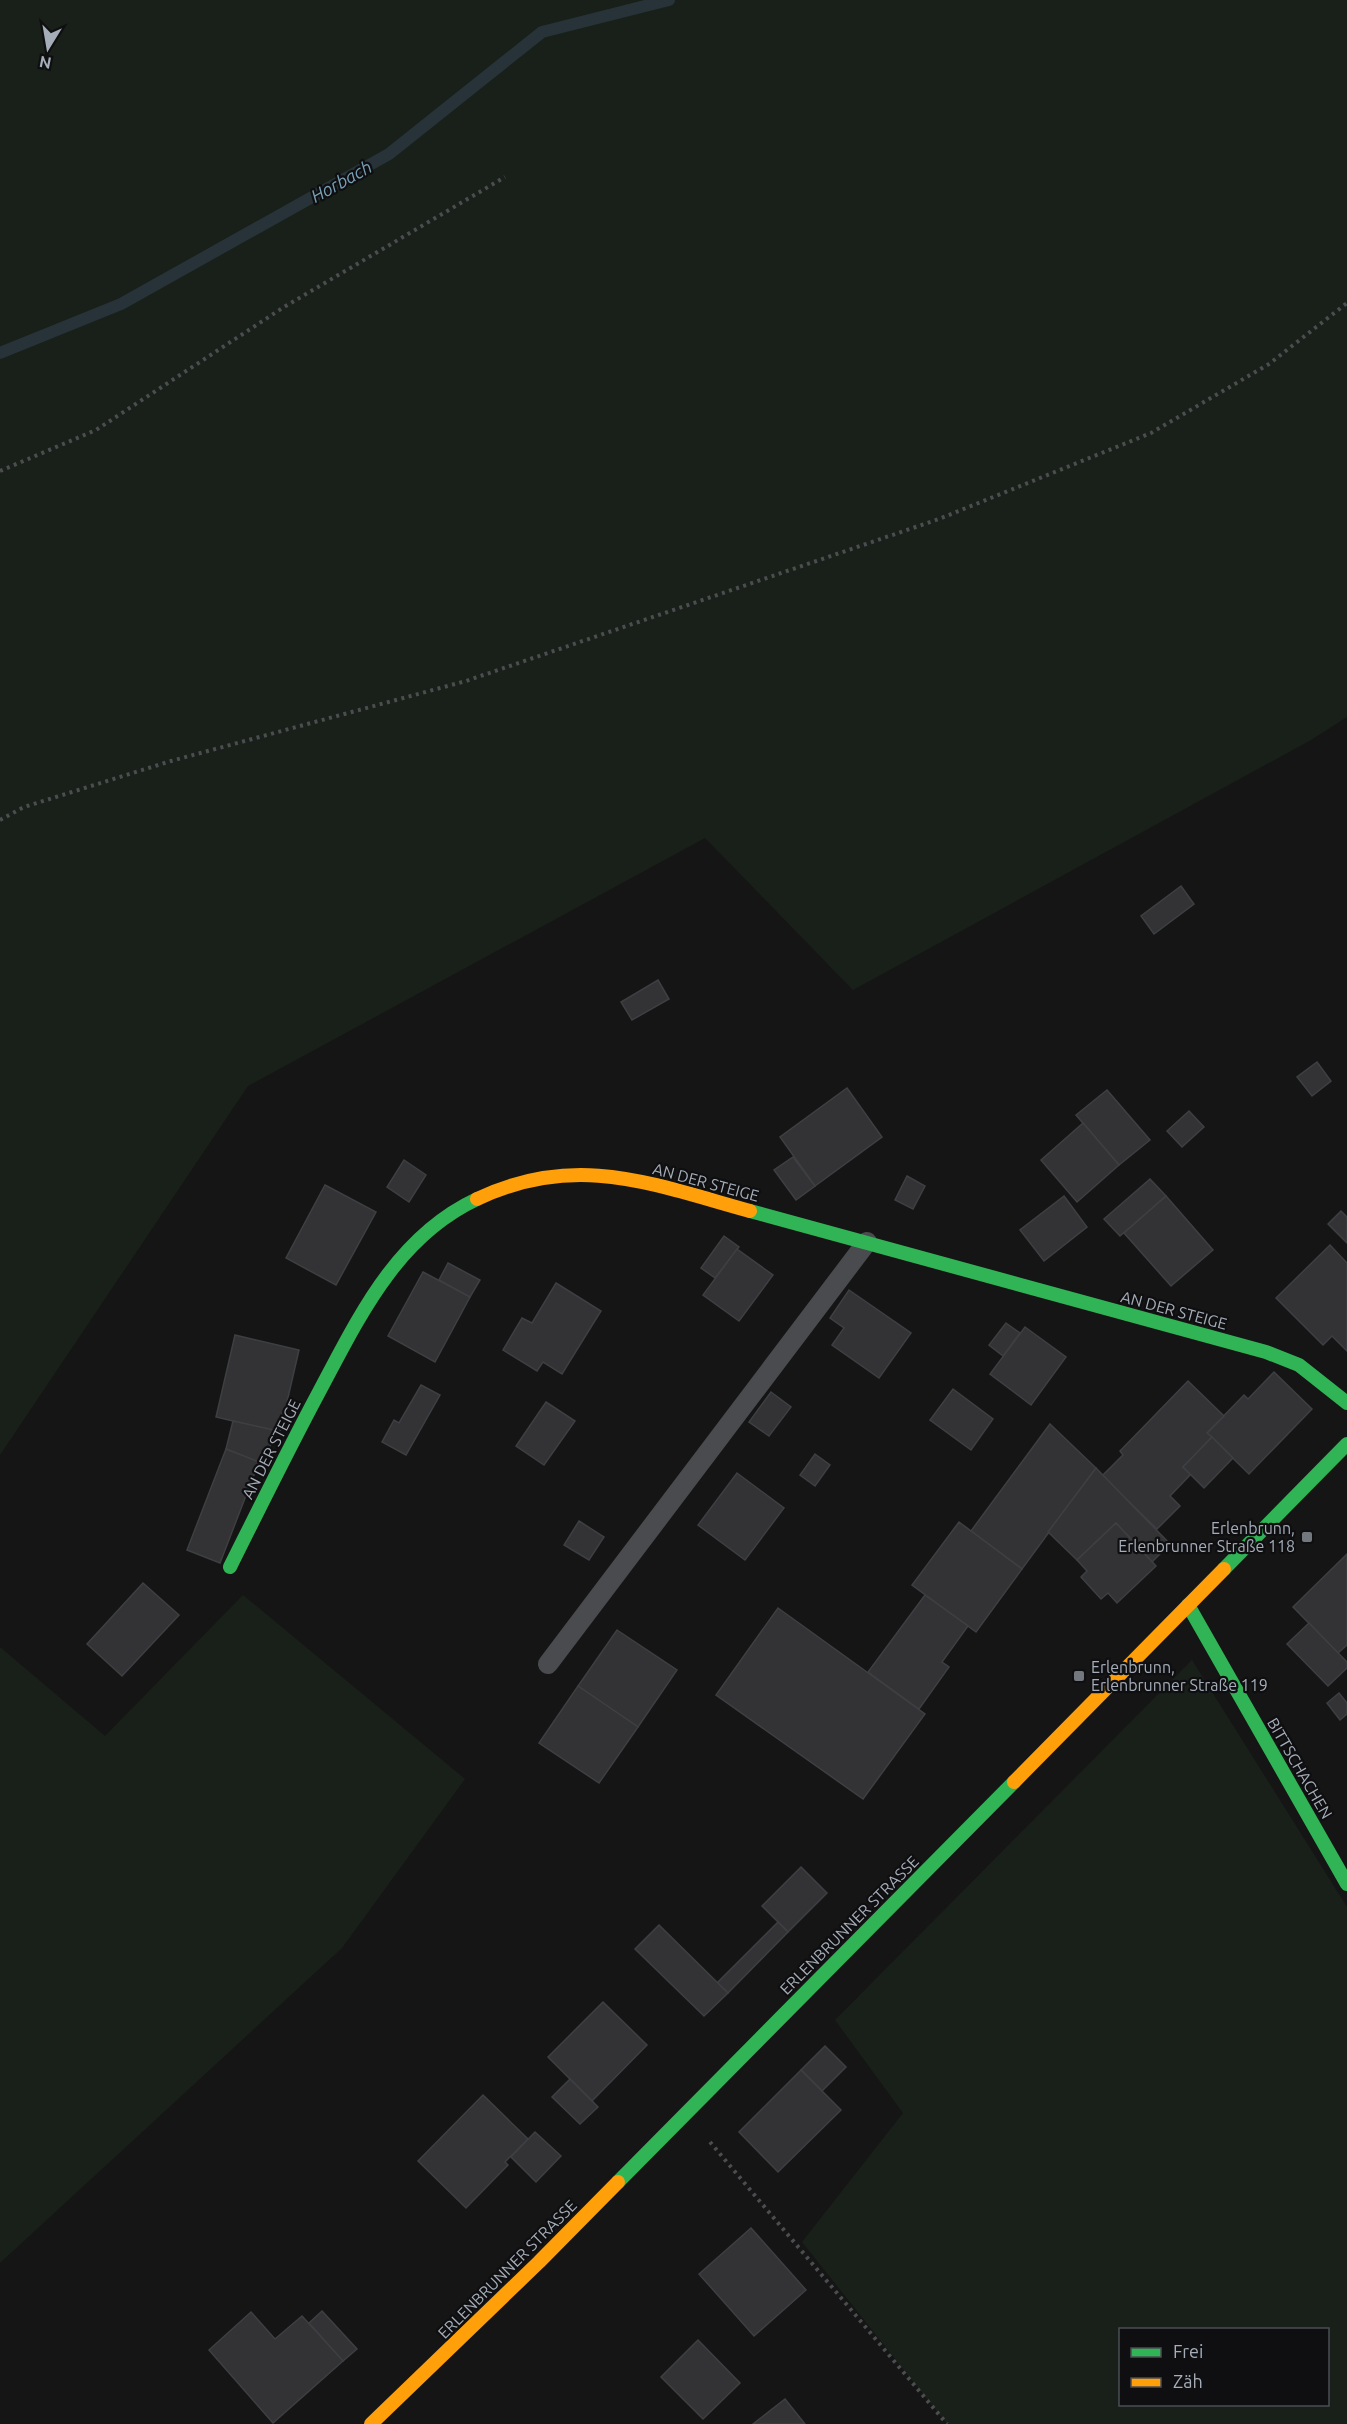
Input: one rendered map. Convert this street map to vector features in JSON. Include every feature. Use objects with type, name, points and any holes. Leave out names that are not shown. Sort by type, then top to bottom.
[{"type":"street","name":"AN DER STEIGE","points":[[230,1567],[300,1426],[349,1336],[404,1252],[421,1234],[454,1213],[485,1196],[536,1178],[594,1174],[651,1184],[1266,1352],[1299,1365],[1347,1403]]},
{"type":"street","name":"ERLENBRUNNER STRASSE","points":[[371,2424],[539,2262],[1347,1444]]},
{"type":"street","name":"BITTSCHACHEN","points":[[1188,1605],[1347,1884]]},
{"type":"lane","points":[[548,1664],[867,1242]]},
{"type":"path","points":[[0,471],[96,430],[284,307],[505,177]]},
{"type":"path","points":[[0,820],[24,807],[171,761],[466,681],[939,519],[1151,433],[1269,364],[1347,303]]},
{"type":"path","points":[[686,2114],[946,2424]]},
{"type":"shaded area","points":[[0,0],[1347,0],[1347,717],[1311,740],[853,990],[705,838],[248,1086],[0,1455]]},
{"type":"shaded area","points":[[243,1595],[465,1779],[342,1948],[0,2263],[0,1647],[105,1736]]},
{"type":"shaded area","points":[[1192,1660],[1347,1907],[1347,2424],[947,2424],[802,2242],[903,2113],[835,2020]]},
{"type":"building","points":[[1181,886],[1194,904],[1154,934],[1141,916]]},
{"type":"building","points":[[658,980],[669,999],[632,1020],[621,1002]]},
{"type":"building","points":[[1317,1062],[1331,1081],[1312,1096],[1297,1077]]},
{"type":"building","points":[[847,1088],[882,1137],[815,1186],[780,1137]]},
{"type":"building","points":[[1107,1090],[1150,1140],[1119,1165],[1076,1115]]},
{"type":"building","points":[[1189,1111],[1204,1127],[1182,1147],[1167,1131]]},
{"type":"building","points":[[1083,1123],[1119,1165],[1077,1202],[1041,1160]]},
{"type":"building","points":[[793,1157],[815,1186],[796,1200],[774,1170]]},
{"type":"building","points":[[404,1160],[426,1175],[409,1202],[387,1187]]},
{"type":"building","points":[[907,1176],[925,1186],[913,1209],[895,1200]]},
{"type":"building","points":[[1150,1179],[1166,1196],[1120,1236],[1104,1219]]},
{"type":"building","points":[[325,1185],[376,1212],[336,1285],[286,1258]]},
{"type":"building","points":[[1064,1196],[1087,1227],[1044,1261],[1020,1230]]},
{"type":"building","points":[[1166,1196],[1213,1250],[1171,1286],[1124,1233]]},
{"type":"building","points":[[1341,1211],[1347,1217],[1347,1243],[1328,1224]]},
{"type":"building","points":[[724,1236],[739,1247],[715,1278],[701,1268]]},
{"type":"building","points":[[1330,1245],[1347,1263],[1347,1351],[1332,1336],[1323,1345],[1276,1298]]},
{"type":"building","points":[[737,1249],[773,1275],[739,1321],[703,1295]]},
{"type":"building","points":[[448,1263],[480,1280],[470,1297],[439,1280]]},
{"type":"building","points":[[423,1272],[470,1297],[435,1362],[388,1336]]},
{"type":"building","points":[[556,1283],[601,1311],[562,1374],[543,1362],[537,1371],[503,1350],[522,1318],[532,1323]]},
{"type":"building","points":[[849,1290],[911,1333],[879,1378],[832,1345],[844,1328],[830,1318]]},
{"type":"building","points":[[1006,1323],[1020,1333],[1003,1356],[989,1345]]},
{"type":"building","points":[[1025,1327],[1066,1357],[1031,1405],[990,1374]]},
{"type":"building","points":[[235,1335],[299,1350],[280,1432],[216,1417]]},
{"type":"building","points":[[1274,1372],[1312,1409],[1249,1474],[1207,1433],[1244,1395],[1248,1399]]},
{"type":"building","points":[[1188,1381],[1224,1416],[1207,1433],[1212,1437],[1183,1467],[1191,1474],[1170,1496],[1180,1506],[1157,1529],[1102,1476],[1123,1455],[1120,1451]]},
{"type":"building","points":[[421,1385],[440,1395],[406,1455],[382,1442],[394,1420],[399,1423]]},
{"type":"building","points":[[953,1389],[993,1419],[971,1450],[930,1420]]},
{"type":"building","points":[[771,1392],[791,1407],[769,1436],[749,1422]]},
{"type":"building","points":[[546,1402],[575,1421],[544,1465],[516,1446]]},
{"type":"building","points":[[233,1421],[274,1430],[266,1465],[226,1449]]},
{"type":"building","points":[[1050,1424],[1096,1468],[1022,1569],[971,1531]]},
{"type":"building","points":[[1212,1437],[1233,1458],[1204,1488],[1183,1467]]},
{"type":"building","points":[[226,1449],[259,1462],[220,1563],[187,1550]]},
{"type":"building","points":[[815,1454],[830,1465],[815,1486],[800,1475]]},
{"type":"building","points":[[1096,1468],[1170,1544],[1152,1562],[1116,1523],[1077,1560],[1048,1532]]},
{"type":"building","points":[[737,1473],[784,1508],[745,1560],[698,1525]]},
{"type":"building","points":[[579,1521],[604,1537],[589,1560],[564,1545]]},
{"type":"building","points":[[959,1522],[1022,1569],[976,1632],[912,1585]]},
{"type":"building","points":[[1116,1523],[1156,1566],[1117,1603],[1108,1593],[1101,1599],[1081,1577],[1087,1571],[1077,1560]]},
{"type":"building","points":[[1347,1554],[1347,1645],[1338,1653],[1293,1607]]},
{"type":"building","points":[[143,1583],[179,1615],[122,1676],[87,1644]]},
{"type":"building","points":[[925,1595],[968,1626],[942,1662],[949,1667],[919,1709],[868,1672]]},
{"type":"building","points":[[778,1608],[925,1714],[863,1799],[716,1695]]},
{"type":"building","points":[[1309,1623],[1347,1662],[1347,1668],[1328,1686],[1287,1644]]},
{"type":"building","points":[[617,1630],[677,1670],[638,1727],[578,1686]]},
{"type":"building","points":[[578,1686],[638,1727],[599,1783],[539,1743]]},
{"type":"building","points":[[1339,1693],[1347,1703],[1347,1714],[1340,1720],[1327,1703]]},
{"type":"building","points":[[801,1867],[827,1893],[788,1932],[762,1906]]},
{"type":"building","points":[[778,1922],[788,1932],[728,1993],[717,1983]]},
{"type":"building","points":[[659,1925],[728,1993],[704,2016],[635,1949]]},
{"type":"building","points":[[603,2002],[647,2045],[592,2101],[548,2057]]},
{"type":"building","points":[[825,2046],[846,2067],[822,2091],[801,2070]]},
{"type":"building","points":[[801,2070],[841,2110],[778,2172],[739,2132]]},
{"type":"building","points":[[570,2079],[598,2107],[580,2124],[552,2097]]},
{"type":"building","points":[[483,2095],[528,2139],[505,2162],[508,2165],[466,2208],[418,2161]]},
{"type":"building","points":[[535,2132],[561,2156],[536,2182],[511,2157]]},
{"type":"building","points":[[751,2228],[806,2290],[754,2336],[699,2274]]},
{"type":"building","points":[[322,2311],[357,2349],[343,2361],[309,2323]]},
{"type":"building","points":[[251,2312],[275,2339],[302,2316],[343,2361],[273,2423],[209,2350]]},
{"type":"building","points":[[698,2340],[740,2383],[703,2419],[661,2377]]},
{"type":"building","points":[[785,2399],[805,2424],[753,2424]]},
{"type":"waterway","name":"Horbach","points":[[0,353],[121,304],[389,154],[542,32],[669,0]]},
{"type":"traffic: fast","points":[[230,1567],[365,1308],[402,1257],[424,1235],[449,1215],[477,1199]]},
{"type":"traffic: fast","points":[[750,1211],[1266,1352],[1299,1365],[1347,1403]]},
{"type":"traffic: fast","points":[[1224,1569],[1347,1444]]},
{"type":"traffic: fast","points":[[1188,1605],[1347,1884]]},
{"type":"traffic: fast","points":[[618,2182],[1014,1782]]},
{"type":"traffic: slow","points":[[477,1199],[513,1185],[548,1177],[581,1175],[614,1177],[647,1183],[750,1211]]},
{"type":"traffic: slow","points":[[1014,1782],[1224,1569]]},
{"type":"traffic: slow","points":[[371,2424],[539,2262],[618,2182]]},
{"type":"place","name":"Erlenbrunn, Erlenbrunner Straße 118","points":[[1307,1537]]},
{"type":"place","name":"Erlenbrunn, Erlenbrunner Straße 119","points":[[1079,1676]]}]
